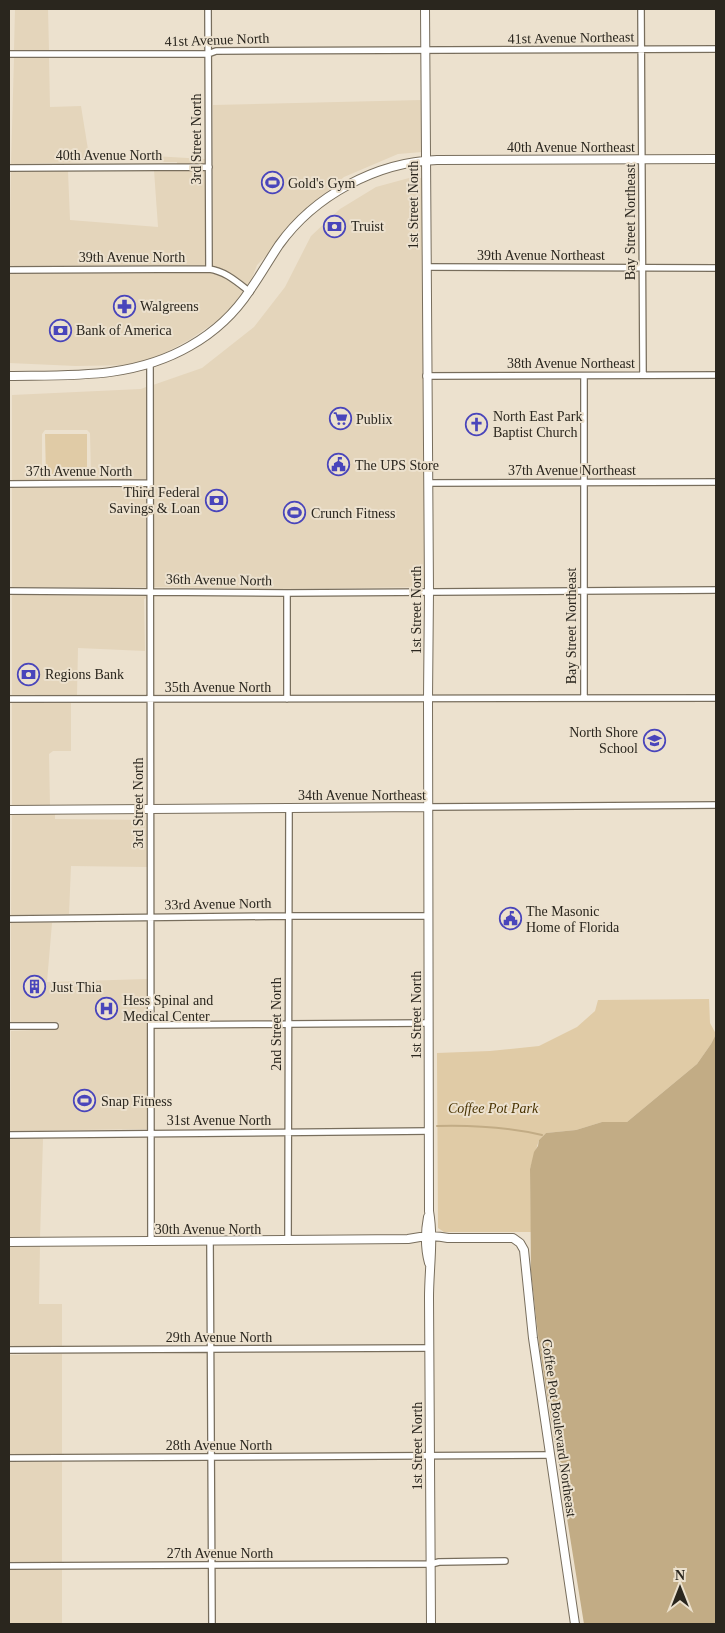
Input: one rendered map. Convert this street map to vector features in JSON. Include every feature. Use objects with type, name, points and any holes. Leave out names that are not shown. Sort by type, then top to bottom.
[{"type":"street","name":"3rd Street North","points":[[208,9],[209,269]]},
{"type":"street","name":"1st Street North","points":[[425,9],[426,376],[429,591],[428,1023],[431,1624]]},
{"type":"street","name":"Bay Street Northeast","points":[[641,9],[643,375]]},
{"type":"street","name":"41st Avenue Northeast","points":[[425,50],[716,49]]},
{"type":"street","name":"41st Avenue North","points":[[9,54],[208,54],[216,51],[425,50]]},
{"type":"street","name":"40th Avenue Northeast","points":[[426,161],[716,159]]},
{"type":"street","points":[[9,376],[73,376],[104,373],[135,369],[167,358],[202,338],[228,316],[250,292],[279,245],[298,221],[318,203],[361,179],[410,162],[426,161]]},
{"type":"street","name":"40th Avenue North","points":[[9,168],[209,167]]},
{"type":"street","name":"39th Avenue Northeast","points":[[426,267],[716,268]]},
{"type":"street","name":"39th Avenue North","points":[[9,270],[209,269],[229,276],[250,292]]},
{"type":"street","name":"3rd Street North","points":[[150,364],[151,1242]]},
{"type":"street","name":"38th Avenue Northeast","points":[[426,376],[716,375]]},
{"type":"street","name":"Bay Street Northeast","points":[[584,376],[584,697]]},
{"type":"street","name":"37th Avenue Northeast","points":[[428,483],[716,482]]},
{"type":"street","name":"37th Avenue North","points":[[9,484],[150,484]]},
{"type":"street","name":"36th Avenue North","points":[[9,591],[287,593],[716,590]]},
{"type":"street","points":[[287,593],[287,699]]},
{"type":"street","name":"35th Avenue North","points":[[9,699],[716,698]]},
{"type":"street","name":"34th Avenue Northeast","points":[[9,810],[716,805]]},
{"type":"street","name":"2nd Street North","points":[[288,1241],[289,808]]},
{"type":"street","name":"33rd Avenue North","points":[[9,919],[428,916]]},
{"type":"street","points":[[151,1025],[428,1023]]},
{"type":"street","points":[[9,1026],[55,1026]]},
{"type":"street","name":"31st Avenue North","points":[[9,1135],[429,1131]]},
{"type":"street","name":"Coffee Pot Boulevard Northeast","points":[[429,1239],[438,1242],[448,1238],[514,1238],[524,1250],[533,1338],[575,1624]]},
{"type":"street","name":"30th Avenue North","points":[[9,1242],[429,1239]]},
{"type":"street","points":[[210,1241],[212,1624]]},
{"type":"street","name":"29th Avenue North","points":[[9,1350],[429,1348]]},
{"type":"street","name":"28th Avenue North","points":[[9,1458],[549,1455]]},
{"type":"street","name":"27th Avenue North","points":[[9,1566],[430,1564],[439,1562],[505,1561]]},
{"type":"shaded area","points":[[15,9],[48,9],[49,50],[14,50]]},
{"type":"shaded area","points":[[14,58],[49,58],[50,107],[81,106],[90,162],[11,164]]},
{"type":"shaded area","points":[[422,100],[422,152],[398,154],[344,177],[295,219],[271,251],[257,265],[249,286],[231,273],[213,266],[213,105]]},
{"type":"shaded area","points":[[153,156],[205,159],[205,265],[9,266],[11,172],[68,171],[70,220],[158,227],[154,170],[176,170],[177,162],[154,162]]},
{"type":"shaded area","points":[[409,178],[422,178],[425,587],[287,589],[154,587],[153,385],[202,368],[254,327],[285,287],[311,236],[340,209],[376,187]]},
{"type":"shaded area","points":[[209,273],[228,280],[244,293],[220,319],[189,340],[153,359],[133,365],[76,366],[9,363],[9,274]]},
{"type":"shaded area","points":[[146,387],[146,479],[12,480],[12,395],[141,389]],"holes":[[[45,430],[87,430],[90,433],[91,474],[88,478],[46,478],[42,475],[42,434]]]},
{"type":"shaded area","points":[[12,488],[146,488],[146,587],[12,587]]},
{"type":"shaded area","points":[[12,595],[146,596],[144,599],[145,651],[78,648],[77,695],[12,695]]},
{"type":"shaded area","points":[[12,703],[71,703],[71,751],[53,751],[49,754],[50,806],[12,806]]},
{"type":"shaded area","points":[[12,814],[55,814],[55,819],[147,820],[147,867],[71,866],[69,914],[11,915]]},
{"type":"shaded area","points":[[11,923],[52,923],[47,982],[147,979],[147,1129],[10,1131],[11,1031],[59,1029],[59,1022],[11,1022]]},
{"type":"shaded area","points":[[716,1034],[716,1624],[584,1624],[539,1344],[531,1272],[530,1169],[539,1140],[546,1133],[576,1130],[602,1122],[627,1122],[697,1064]]},
{"type":"shaded area","points":[[10,1139],[43,1139],[40,1238],[10,1238]]},
{"type":"shaded area","points":[[40,1246],[39,1304],[62,1304],[62,1346],[10,1346],[10,1247]]},
{"type":"shaded area","points":[[62,1354],[62,1454],[9,1454],[10,1355]]},
{"type":"shaded area","points":[[9,1462],[62,1462],[62,1562],[9,1562]]},
{"type":"shaded area","points":[[9,1570],[62,1570],[62,1624],[9,1624]]},
{"type":"green space","points":[[45,434],[87,434],[87,474],[46,475]]},
{"type":"green space","name":"Coffee Pot Park","points":[[709,999],[710,1023],[716,1034],[697,1064],[627,1122],[602,1122],[576,1130],[546,1133],[539,1140],[530,1169],[531,1232],[444,1232],[438,1228],[437,1053],[490,1051],[539,1046],[577,1027],[595,1011],[598,1000]]},
{"type":"waterway","points":[[437,1126],[490,1127],[542,1135]]},
{"type":"place","name":"Gold's Gym","points":[[272,183]]},
{"type":"place","name":"Truist","points":[[335,226]]},
{"type":"place","name":"Walgreens","points":[[124,306]]},
{"type":"place","name":"Bank of America","points":[[60,330]]},
{"type":"place","name":"Publix","points":[[340,419]]},
{"type":"place","name":"North East Park Baptist Church","points":[[477,424]]},
{"type":"place","name":"The UPS Store","points":[[339,465]]},
{"type":"place","name":"Third Federal Savings & Loan","points":[[216,500]]},
{"type":"place","name":"Crunch Fitness","points":[[295,513]]},
{"type":"place","name":"Regions Bank","points":[[29,674]]},
{"type":"place","name":"North Shore School","points":[[654,740]]},
{"type":"place","name":"The Masonic Home of Florida","points":[[510,919]]},
{"type":"place","name":"Just Thia","points":[[35,987]]},
{"type":"place","name":"Hess Spinal and Medical Center","points":[[107,1008]]},
{"type":"place","name":"Snap Fitness","points":[[85,1101]]}]
